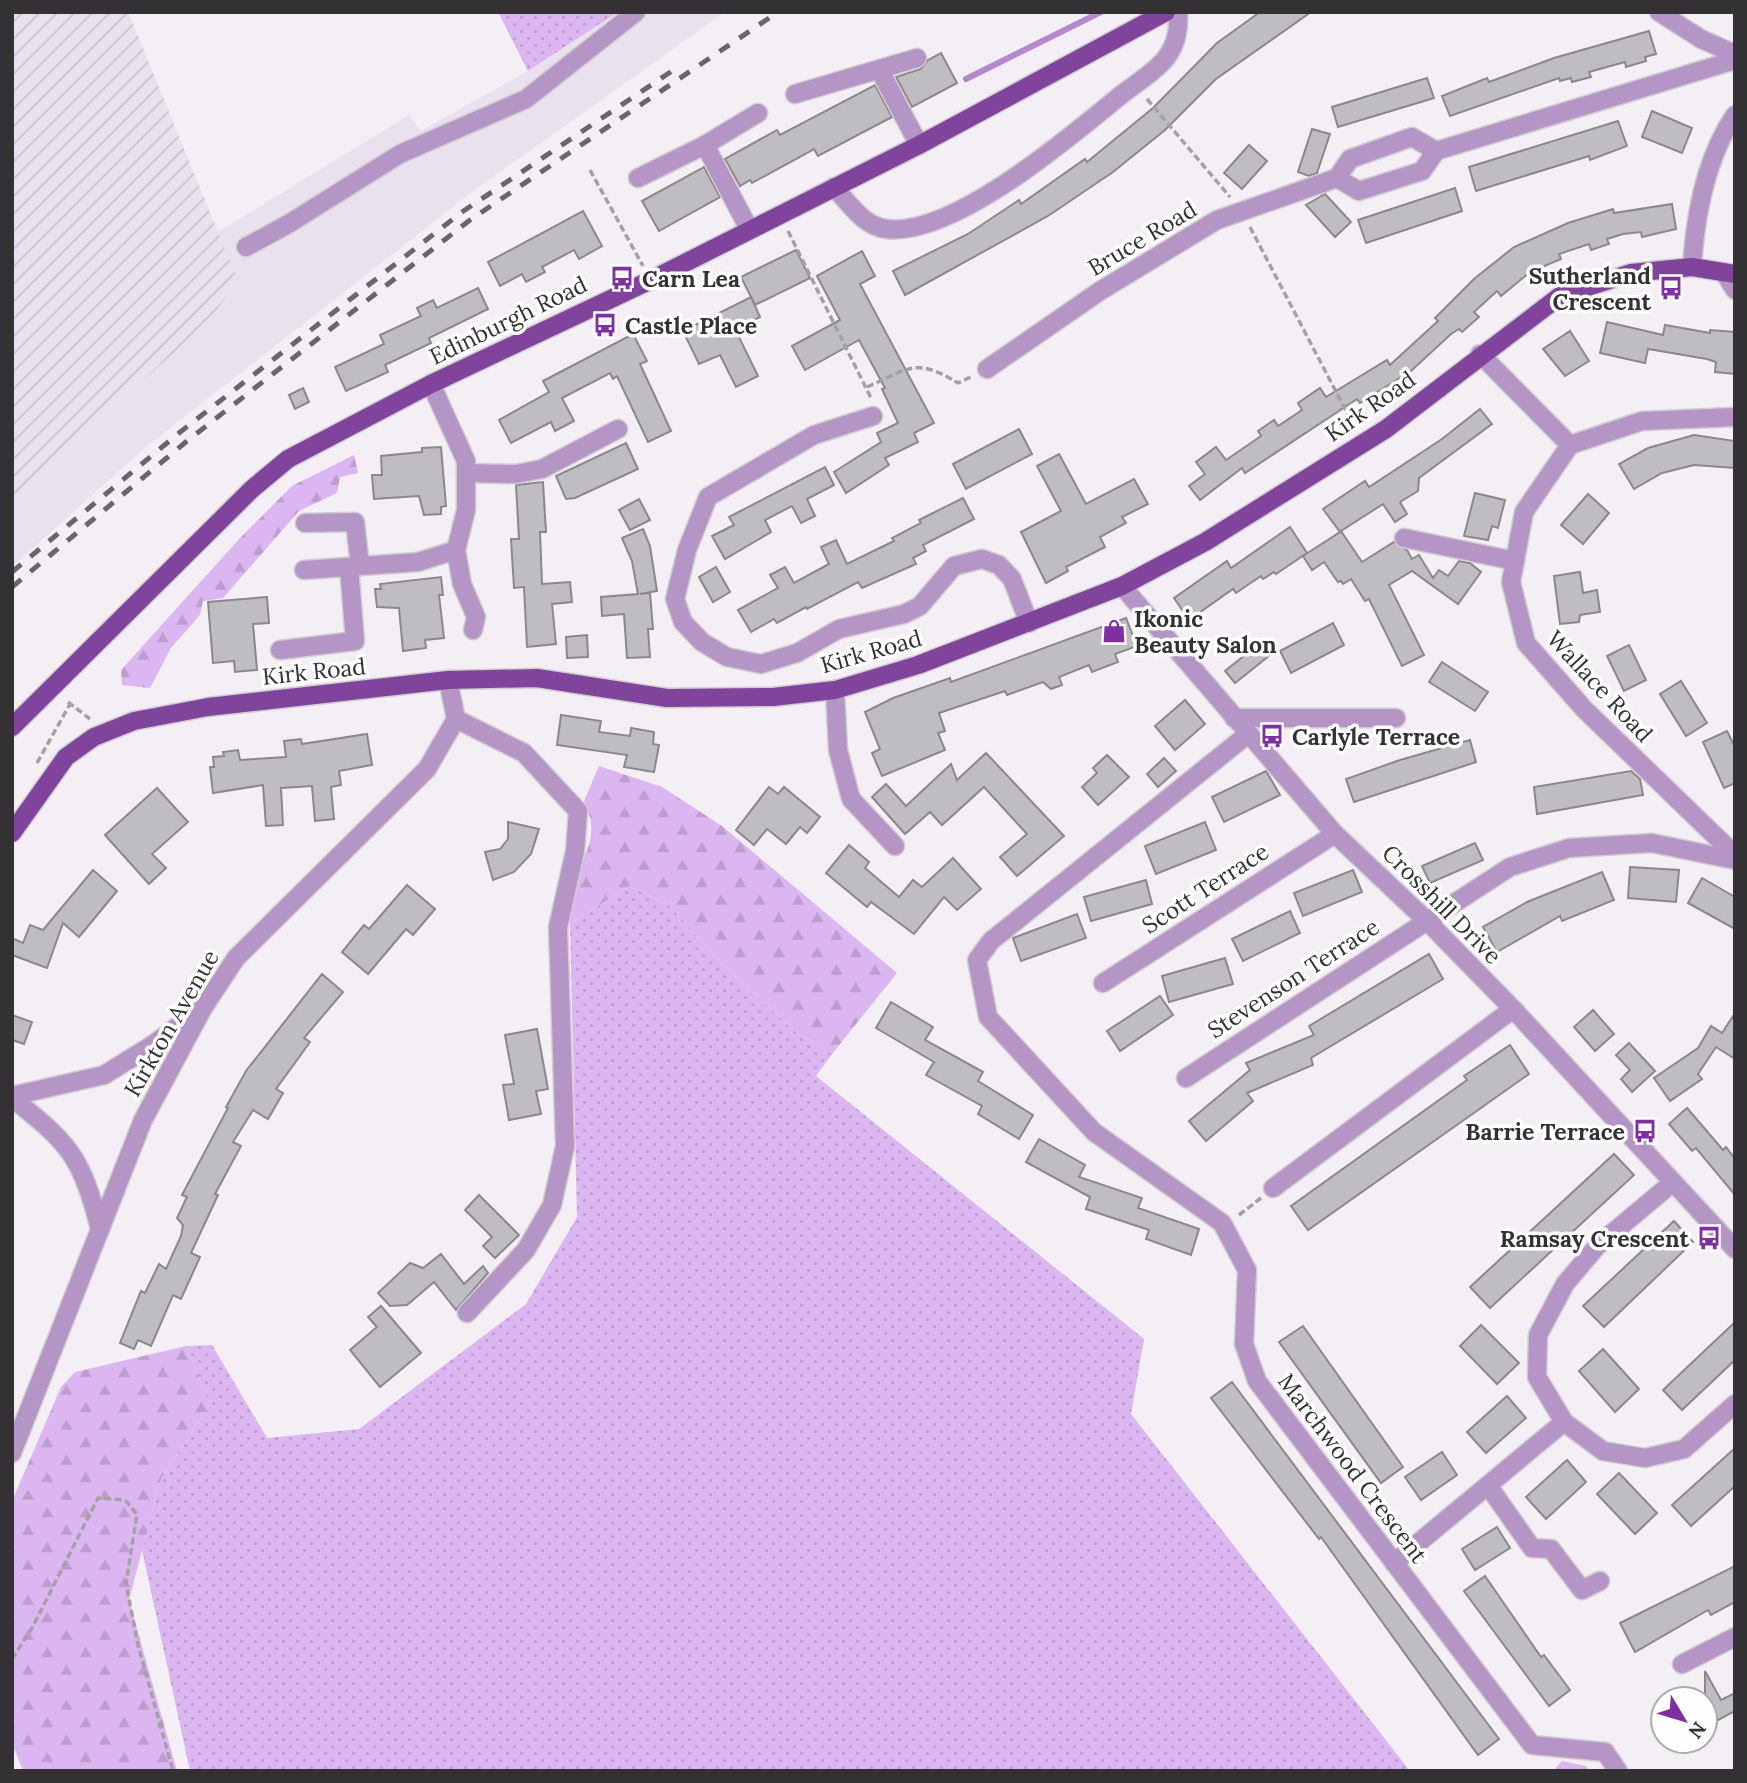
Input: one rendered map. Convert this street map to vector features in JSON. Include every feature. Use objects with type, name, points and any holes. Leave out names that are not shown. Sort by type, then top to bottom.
[{"type":"main road","name":"Edinburgh Road","points":[[12,727],[252,489],[288,459],[431,384],[651,280],[919,145],[1166,12]]},
{"type":"main road","name":"Kirk Road","points":[[12,833],[66,757],[94,737],[134,721],[208,707],[449,680],[537,678],[667,698],[773,697],[835,690],[918,665],[1122,586],[1205,541],[1363,443],[1560,296],[1631,273],[1692,267],[1730,274]]},
{"type":"street","points":[[246,247],[290,223],[400,154],[526,99],[636,12]]},
{"type":"street","points":[[834,187],[862,218],[885,229],[916,228],[949,215],[1004,183],[1061,144],[1166,58],[1179,33],[1178,12]]},
{"type":"street","points":[[1659,12],[1701,39],[1735,54]]},
{"type":"street","points":[[795,94],[917,58]]},
{"type":"street","points":[[1337,178],[1359,191],[1422,171],[1436,151],[1735,60]]},
{"type":"street","points":[[880,71],[919,145]]},
{"type":"street","points":[[638,178],[705,145],[758,113]]},
{"type":"street","points":[[1692,267],[1694,235],[1707,179],[1735,115]]},
{"type":"street","name":"Bruce Road","points":[[987,369],[1100,291],[1217,220],[1337,178],[1350,159],[1412,137],[1436,151]]},
{"type":"street","points":[[705,145],[749,229]]},
{"type":"street","points":[[1730,274],[1735,290]]},
{"type":"street","points":[[1480,354],[1570,445],[1642,421],[1735,417]]},
{"type":"street","points":[[431,384],[466,461],[466,510],[456,550],[462,584],[476,617],[473,630]]},
{"type":"street","points":[[873,416],[814,435],[708,497],[687,550],[675,599],[682,622],[702,642],[727,657],[761,664],[797,653],[839,629],[904,614],[920,606],[954,566],[982,559],[999,565],[1012,579],[1029,623]]},
{"type":"street","points":[[466,472],[516,474],[542,469],[618,429]]},
{"type":"street","name":"Wallace Road","points":[[1570,445],[1524,512],[1511,582],[1526,643],[1584,709],[1735,857]]},
{"type":"street","points":[[280,650],[355,640],[355,522],[305,523]]},
{"type":"street","points":[[1404,538],[1515,561]]},
{"type":"street","points":[[304,570],[418,562],[456,550]]},
{"type":"street","name":"Crosshill Drive","points":[[1122,586],[1335,834],[1426,920],[1513,1009],[1671,1184],[1734,1247]]},
{"type":"street","points":[[449,680],[456,719],[497,737],[524,753],[578,811],[575,851],[558,927],[565,1146],[552,1205],[526,1250],[467,1313]]},
{"type":"street","points":[[835,690],[838,750],[851,800],[895,846]]},
{"type":"street","points":[[1234,718],[1396,718]]},
{"type":"street","name":"Kirkton Avenue","points":[[12,1453],[143,1120],[203,1008],[236,958],[427,769],[456,719]]},
{"type":"street","name":"Marchwood Crescent","points":[[1248,734],[991,940],[977,960],[988,1017],[1085,1123],[1222,1223],[1248,1270],[1244,1344],[1256,1381],[1532,1745],[1605,1752],[1618,1771]]},
{"type":"street","name":"Scott Terrace","points":[[1103,983],[1335,834]]},
{"type":"street","name":"Stevenson Terrace","points":[[1186,1078],[1510,867],[1569,848],[1652,844],[1735,857]]},
{"type":"street","points":[[12,1097],[104,1075],[151,1046],[203,1008]]},
{"type":"street","points":[[1273,1188],[1513,1009]]},
{"type":"street","points":[[12,1097],[68,1145],[88,1181],[100,1229]]},
{"type":"street","points":[[1671,1184],[1598,1245],[1565,1284],[1538,1335],[1537,1377],[1564,1423],[1603,1451],[1645,1458],[1684,1449],[1735,1404]]},
{"type":"street","points":[[1394,1563],[1564,1423]]},
{"type":"street","points":[[1489,1487],[1532,1548],[1551,1549],[1582,1590],[1600,1581]]},
{"type":"street","points":[[1682,1664],[1735,1637]]},
{"type":"path","points":[[1134,84],[1242,212],[1363,443]]},
{"type":"path","points":[[590,170],[651,280]]},
{"type":"path","points":[[779,214],[866,385],[908,368],[931,367],[958,383],[987,369]]},
{"type":"path","points":[[1222,1223],[1242,1213],[1273,1188]]},
{"type":"path","points":[[12,1659],[32,1628],[98,1497],[125,1500],[136,1514],[126,1584],[138,1645],[173,1771]]},
{"type":"shaded area","points":[[12,12],[129,14],[238,281],[207,323],[12,498]]},
{"type":"shaded area","points":[[618,12],[725,12],[476,189],[147,446],[12,567],[12,498],[207,323],[237,281],[218,232],[409,115],[420,131],[528,71]]},
{"type":"green space","points":[[498,12],[618,12],[528,71]]},
{"type":"green space","points":[[354,455],[358,473],[340,477],[337,493],[299,511],[223,598],[203,601],[200,615],[171,648],[150,688],[122,685],[121,670],[240,538],[292,486]]},
{"type":"green space","points":[[599,766],[662,787],[722,826],[897,973],[832,1054],[793,1030],[716,957],[670,906],[629,886],[570,924],[571,891],[591,836],[589,814],[584,801]]},
{"type":"green space","points":[[629,886],[670,906],[716,957],[793,1030],[832,1054],[816,1076],[1144,1339],[1131,1414],[1410,1771],[190,1771],[142,1550],[161,1479],[210,1405],[186,1346],[212,1345],[267,1438],[359,1429],[526,1304],[577,1217],[570,924]]},
{"type":"green space","points":[[186,1346],[210,1405],[161,1479],[129,1600],[177,1771],[23,1771],[12,1743],[12,1501],[61,1387],[75,1372]]},
{"type":"green space","points":[[1562,1761],[1586,1766],[1589,1771],[1553,1771]]},
{"type":"building","points":[[1260,12],[1311,12],[1216,79],[1165,130],[1113,172],[1048,216],[905,295],[893,271],[968,234],[1019,200],[1021,204],[1085,159],[1087,162],[1153,108],[1217,43]]},
{"type":"building","points":[[1649,31],[1656,54],[1645,57],[1646,61],[1626,67],[1625,62],[1589,72],[1591,77],[1572,82],[1571,78],[1560,81],[1559,78],[1450,116],[1442,96],[1487,78],[1489,82],[1554,58]]},
{"type":"building","points":[[941,53],[957,83],[912,107],[896,77],[921,69],[928,60]]},
{"type":"building","points":[[1427,78],[1434,98],[1338,127],[1332,107]]},
{"type":"building","points":[[875,85],[892,117],[818,156],[814,149],[752,183],[750,180],[740,186],[725,159],[777,130],[780,135]]},
{"type":"building","points":[[1652,111],[1692,128],[1682,153],[1642,137]]},
{"type":"building","points":[[1618,121],[1627,146],[1590,160],[1589,156],[1476,191],[1469,167]]},
{"type":"building","points":[[1312,129],[1330,134],[1317,173],[1309,176],[1298,172]]},
{"type":"building","points":[[1249,145],[1267,161],[1242,189],[1224,173]]},
{"type":"building","points":[[704,167],[720,197],[659,231],[642,201]]},
{"type":"building","points":[[1455,188],[1462,211],[1366,243],[1358,220]]},
{"type":"building","points":[[1325,194],[1351,222],[1335,237],[1306,205]]},
{"type":"building","points":[[1672,204],[1676,229],[1642,237],[1641,232],[1623,234],[1607,239],[1609,244],[1591,250],[1589,244],[1559,254],[1561,259],[1530,272],[1501,296],[1497,291],[1474,312],[1479,317],[1462,332],[1459,329],[1451,334],[1411,371],[1360,403],[1357,399],[1245,473],[1242,468],[1200,500],[1189,486],[1205,474],[1196,462],[1216,447],[1226,460],[1261,436],[1258,431],[1274,420],[1278,426],[1302,410],[1298,403],[1320,388],[1326,397],[1387,360],[1390,365],[1438,321],[1435,318],[1474,279],[1514,247],[1568,223],[1613,209],[1614,213]]},
{"type":"building","points":[[583,211],[602,246],[579,259],[574,250],[542,267],[545,272],[526,282],[522,274],[500,286],[488,262]]},
{"type":"building","points":[[796,250],[810,278],[755,305],[741,277]]},
{"type":"building","points":[[862,251],[875,276],[860,284],[934,423],[914,433],[918,442],[885,458],[889,465],[846,493],[834,472],[881,442],[877,433],[898,423],[882,389],[885,388],[859,340],[805,370],[792,346],[840,320],[817,276]]},
{"type":"building","points":[[478,288],[488,309],[429,338],[431,343],[385,365],[388,372],[346,391],[335,367],[384,344],[380,335],[421,316],[417,308],[433,300],[437,308]]},
{"type":"building","points":[[751,297],[760,317],[735,329],[758,376],[736,387],[720,355],[699,364],[683,331]]},
{"type":"building","points":[[1607,322],[1663,335],[1665,325],[1710,333],[1710,330],[1735,332],[1735,374],[1715,372],[1716,362],[1707,359],[1648,349],[1645,363],[1600,353]]},
{"type":"building","points":[[1570,331],[1589,361],[1565,376],[1543,349]]},
{"type":"building","points":[[633,334],[647,361],[640,364],[671,431],[648,442],[617,376],[613,379],[610,373],[562,398],[574,421],[555,431],[551,422],[511,443],[499,420],[549,392],[543,381]]},
{"type":"building","points":[[303,388],[309,402],[295,409],[289,395]]},
{"type":"building","points":[[1480,409],[1492,424],[1419,478],[1418,491],[1400,502],[1407,514],[1395,522],[1383,504],[1341,531],[1362,562],[1394,542],[1407,550],[1412,559],[1419,555],[1433,578],[1439,570],[1448,576],[1459,561],[1470,563],[1481,572],[1458,604],[1412,571],[1389,585],[1424,655],[1402,666],[1369,599],[1365,601],[1351,579],[1343,584],[1338,582],[1324,562],[1312,570],[1303,556],[1340,532],[1323,509],[1365,481],[1369,487],[1442,439]]},
{"type":"building","points":[[1019,429],[1032,454],[966,489],[953,464]]},
{"type":"building","points":[[1694,435],[1735,441],[1735,468],[1694,465],[1662,473],[1634,489],[1619,464],[1648,448]]},
{"type":"building","points":[[626,443],[638,469],[575,498],[566,499],[556,476]]},
{"type":"building","points":[[441,447],[446,506],[441,507],[441,514],[424,515],[419,496],[374,499],[372,475],[382,475],[381,456],[422,452],[422,448]]},
{"type":"building","points":[[1059,454],[1086,504],[1134,479],[1148,504],[1122,517],[1126,523],[1100,537],[1105,547],[1066,567],[1068,571],[1046,583],[1021,532],[1061,511],[1037,466]]},
{"type":"building","points":[[825,467],[834,485],[807,499],[815,516],[801,523],[792,506],[765,520],[771,532],[725,559],[712,536],[734,525],[729,517]]},
{"type":"building","points":[[543,482],[546,532],[540,532],[542,584],[570,582],[572,602],[552,604],[556,644],[527,647],[524,587],[514,588],[511,539],[519,539],[516,485]]},
{"type":"building","points":[[1475,493],[1505,500],[1498,528],[1492,526],[1488,540],[1464,536]]},
{"type":"building","points":[[1588,494],[1609,513],[1583,544],[1561,525]]},
{"type":"building","points":[[963,498],[974,519],[923,545],[926,551],[913,558],[916,564],[862,588],[858,582],[807,609],[806,607],[777,623],[774,619],[751,632],[738,610],[778,588],[770,575],[785,567],[794,583],[829,564],[821,547],[836,540],[847,564],[894,541],[892,538],[921,523],[919,520]]},
{"type":"building","points":[[639,499],[650,520],[630,530],[619,510]]},
{"type":"building","points":[[1290,527],[1307,553],[1276,574],[1274,572],[1263,579],[1261,576],[1236,593],[1233,589],[1189,620],[1174,598],[1227,561],[1231,568]]},
{"type":"building","points":[[643,529],[650,546],[657,591],[640,594],[650,593],[653,629],[648,629],[650,657],[627,658],[624,614],[602,616],[601,597],[638,594],[632,561],[622,538]]},
{"type":"building","points":[[716,567],[730,592],[713,602],[699,577]]},
{"type":"building","points":[[1580,572],[1583,593],[1597,590],[1600,612],[1580,615],[1579,622],[1560,624],[1554,576]]},
{"type":"building","points":[[441,577],[443,595],[439,595],[444,638],[425,640],[426,648],[403,651],[399,608],[377,607],[375,589],[381,589],[380,584]]},
{"type":"building","points":[[267,597],[269,623],[253,624],[257,670],[235,672],[234,661],[213,663],[208,602]]},
{"type":"building","points":[[1126,618],[1137,646],[1115,654],[1118,662],[1092,672],[1089,665],[1059,677],[1062,685],[1051,689],[1043,682],[1007,695],[1005,691],[939,713],[945,731],[938,733],[945,750],[882,776],[872,753],[880,749],[865,712],[893,698],[950,678],[951,682]]},
{"type":"building","points":[[1333,623],[1344,645],[1291,673],[1280,651]]},
{"type":"building","points":[[587,635],[588,657],[567,658],[566,637]]},
{"type":"building","points":[[1264,640],[1274,652],[1235,683],[1225,671]]},
{"type":"building","points":[[1629,645],[1646,680],[1624,691],[1607,656]]},
{"type":"building","points":[[1442,662],[1488,692],[1475,711],[1429,682]]},
{"type":"building","points":[[1681,681],[1707,723],[1686,736],[1660,694]]},
{"type":"building","points":[[1185,700],[1205,724],[1175,750],[1155,726]]},
{"type":"building","points":[[561,715],[601,721],[599,732],[630,736],[631,728],[654,732],[653,744],[659,745],[654,772],[624,767],[627,755],[557,745]]},
{"type":"building","points":[[1727,731],[1735,747],[1735,783],[1724,788],[1703,742]]},
{"type":"building","points":[[367,734],[372,765],[339,771],[341,785],[331,787],[334,819],[315,821],[312,786],[281,788],[283,825],[266,826],[263,785],[213,793],[210,767],[214,767],[213,757],[224,756],[223,752],[238,750],[240,760],[286,757],[284,741],[301,739],[302,744]]},
{"type":"building","points":[[1470,740],[1476,762],[1354,802],[1346,779]]},
{"type":"building","points":[[986,753],[1064,836],[1017,876],[1000,857],[1027,834],[984,787],[942,825],[930,812],[905,834],[872,797],[886,784],[906,806],[951,764],[957,780]]},
{"type":"building","points":[[1107,755],[1129,777],[1098,805],[1082,787],[1097,773],[1093,768]]},
{"type":"building","points":[[1164,758],[1176,771],[1158,787],[1147,774]]},
{"type":"building","points":[[1266,771],[1280,795],[1224,822],[1212,797]]},
{"type":"building","points":[[1631,771],[1640,779],[1643,795],[1537,814],[1534,787]]},
{"type":"building","points":[[769,787],[778,794],[784,787],[820,817],[807,833],[800,827],[786,844],[767,829],[754,845],[736,830]]},
{"type":"building","points":[[157,788],[188,822],[152,854],[166,868],[149,884],[105,835]]},
{"type":"building","points":[[508,822],[539,829],[531,854],[514,872],[493,880],[485,852],[500,849],[508,839]]},
{"type":"building","points":[[1205,822],[1216,850],[1156,874],[1145,846]]},
{"type":"building","points":[[1475,843],[1483,860],[1430,883],[1422,866]]},
{"type":"building","points":[[849,845],[869,862],[865,868],[899,897],[913,880],[922,887],[953,858],[981,889],[957,910],[944,897],[914,934],[871,902],[867,907],[826,873]]},
{"type":"building","points":[[1630,867],[1679,870],[1676,902],[1628,898]]},
{"type":"building","points":[[93,870],[117,891],[79,937],[63,923],[47,968],[12,955],[12,938],[23,943],[30,925],[43,930]]},
{"type":"building","points":[[1353,870],[1362,892],[1303,916],[1294,893]]},
{"type":"building","points":[[1602,872],[1614,900],[1562,921],[1560,916],[1497,952],[1483,927],[1527,902]]},
{"type":"building","points":[[1702,878],[1735,897],[1735,929],[1688,903]]},
{"type":"building","points":[[1146,880],[1152,904],[1091,921],[1084,897]]},
{"type":"building","points":[[407,885],[435,909],[413,935],[406,929],[368,974],[342,952],[364,925],[369,929]]},
{"type":"building","points":[[1290,911],[1300,933],[1243,961],[1232,939]]},
{"type":"building","points":[[1077,914],[1086,938],[1021,961],[1013,938]]},
{"type":"building","points":[[1429,954],[1443,979],[1311,1058],[1313,1065],[1247,1093],[1253,1101],[1206,1141],[1189,1121],[1250,1070],[1246,1063],[1314,1035],[1309,1026]]},
{"type":"building","points":[[1225,958],[1233,984],[1169,1002],[1162,976]]},
{"type":"building","points":[[322,974],[343,992],[304,1038],[310,1042],[276,1089],[283,1093],[268,1119],[253,1110],[233,1142],[241,1146],[215,1194],[218,1195],[191,1253],[200,1257],[181,1299],[173,1295],[151,1346],[138,1340],[134,1349],[120,1343],[141,1291],[145,1293],[159,1264],[166,1269],[181,1236],[183,1225],[177,1218],[187,1197],[182,1195],[228,1108],[226,1107],[246,1071]]},
{"type":"building","points":[[1160,996],[1173,1015],[1120,1051],[1107,1031]]},
{"type":"building","points":[[891,1002],[933,1027],[925,1040],[983,1072],[978,1081],[1033,1115],[1019,1139],[978,1114],[982,1106],[926,1075],[934,1062],[876,1028]]},
{"type":"building","points":[[1593,1010],[1614,1034],[1595,1051],[1574,1027]]},
{"type":"building","points":[[1735,1013],[1735,1059],[1716,1047],[1698,1074],[1702,1079],[1670,1101],[1654,1078],[1698,1048],[1711,1026],[1722,1033]]},
{"type":"building","points":[[12,1015],[32,1022],[24,1044],[12,1040]]},
{"type":"building","points":[[537,1029],[548,1089],[536,1091],[541,1114],[509,1120],[503,1085],[514,1084],[505,1035]]},
{"type":"building","points":[[1629,1043],[1655,1071],[1632,1092],[1621,1079],[1630,1070],[1616,1055]]},
{"type":"building","points":[[1510,1045],[1529,1074],[1308,1230],[1291,1206],[1467,1080],[1464,1076]]},
{"type":"building","points":[[1687,1108],[1723,1150],[1726,1147],[1735,1159],[1735,1195],[1696,1148],[1692,1151],[1669,1124]]},
{"type":"building","points":[[1039,1139],[1085,1165],[1079,1177],[1142,1198],[1138,1208],[1199,1229],[1191,1255],[1146,1239],[1149,1230],[1086,1209],[1090,1197],[1026,1162]]},
{"type":"building","points":[[1614,1154],[1634,1175],[1490,1308],[1470,1287]]},
{"type":"building","points":[[479,1195],[519,1235],[495,1258],[483,1246],[492,1237],[465,1210]]},
{"type":"building","points":[[1674,1221],[1693,1242],[1604,1327],[1583,1306]]},
{"type":"building","points":[[441,1254],[464,1284],[483,1266],[488,1273],[456,1310],[434,1282],[407,1305],[390,1306],[378,1293],[410,1263],[423,1268]]},
{"type":"building","points":[[381,1306],[421,1353],[380,1387],[350,1350],[377,1327],[368,1317]]},
{"type":"building","points":[[1735,1322],[1735,1360],[1682,1410],[1663,1390]]},
{"type":"building","points":[[1481,1325],[1519,1363],[1497,1384],[1460,1346]]},
{"type":"building","points":[[1303,1326],[1403,1467],[1381,1483],[1279,1342]]},
{"type":"building","points":[[1603,1349],[1639,1389],[1615,1412],[1579,1371]]},
{"type":"building","points":[[1232,1382],[1499,1739],[1478,1755],[1321,1537],[1319,1539],[1211,1398]]},
{"type":"building","points":[[1507,1396],[1526,1418],[1486,1453],[1467,1432]]},
{"type":"building","points":[[1735,1448],[1735,1486],[1691,1526],[1672,1505]]},
{"type":"building","points":[[1442,1452],[1457,1475],[1421,1500],[1405,1477]]},
{"type":"building","points":[[1567,1460],[1586,1482],[1546,1519],[1526,1497]]},
{"type":"building","points":[[1619,1473],[1657,1513],[1635,1534],[1597,1494]]},
{"type":"building","points":[[1497,1527],[1510,1548],[1475,1570],[1462,1549]]},
{"type":"building","points":[[1735,1566],[1735,1602],[1711,1615],[1708,1610],[1635,1652],[1620,1623]]},
{"type":"building","points":[[1485,1576],[1541,1657],[1544,1655],[1570,1690],[1549,1706],[1464,1591]]},
{"type":"building","points":[[1705,1671],[1713,1685],[1705,1685]]},
{"type":"building","points":[[1735,1693],[1735,1711],[1719,1720],[1719,1696],[1721,1700]]},
{"type":"waterway","points":[[966,79],[1101,12]]},
{"type":"railway","points":[[12,587],[187,441],[470,220],[778,12]]},
{"type":"railway","points":[[12,572],[179,433],[462,212],[672,71]]},
{"type":"place","name":"Carn Lea","points":[[622,278]]},
{"type":"place","name":"Sutherland Crescent","points":[[1671,288]]},
{"type":"place","name":"Castle Place","points":[[605,325]]},
{"type":"place","name":"Ikonic Beauty Salon","points":[[1114,631]]},
{"type":"place","name":"Carlyle Terrace","points":[[1272,736]]},
{"type":"place","name":"Barrie Terrace","points":[[1645,1131]]},
{"type":"place","name":"Ramsay Crescent","points":[[1709,1238]]}]
